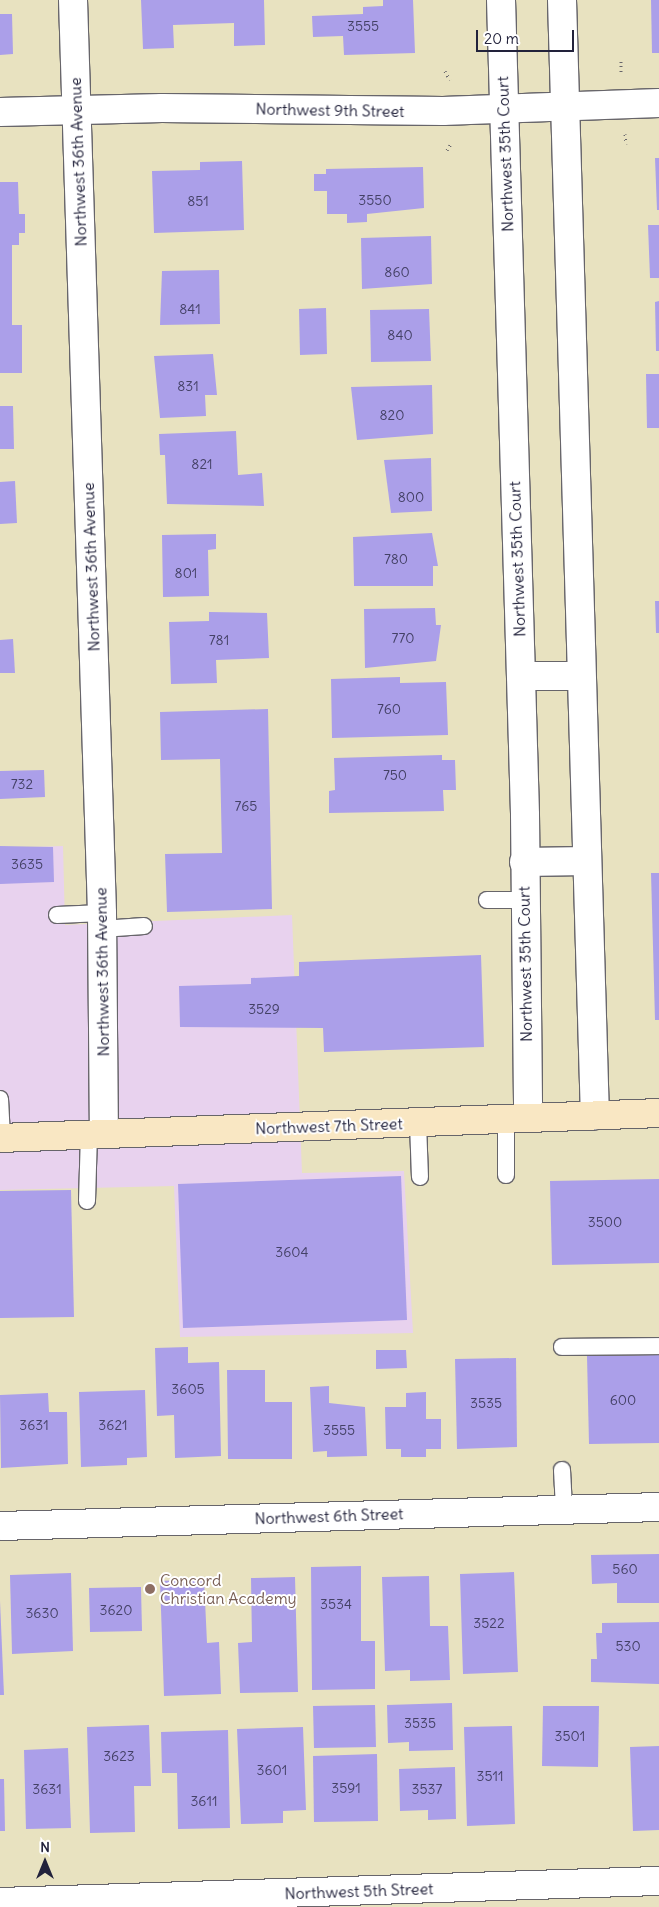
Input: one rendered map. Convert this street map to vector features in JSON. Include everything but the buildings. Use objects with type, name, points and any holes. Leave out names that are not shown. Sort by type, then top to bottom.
[{"type":"main road","name":"Northwest 7th Street","points":[[1,1138],[659,1114]]},
{"type":"street","name":"Northwest 36th Avenue","points":[[73,0],[102,921],[96,1134]]},
{"type":"street","name":"Northwest 35th Court","points":[[500,0],[521,676],[524,862],[517,1119]]},
{"type":"street","points":[[562,0],[595,1116]]},
{"type":"street","name":"Northwest 9th Street","points":[[0,112],[77,109],[503,108],[659,103]]},
{"type":"street","points":[[521,676],[581,676]]},
{"type":"street","points":[[524,862],[587,861]]},
{"type":"street","name":"Northwest 6th Street","points":[[0,1526],[659,1507]]},
{"type":"street","name":"Northwest 5th Street","points":[[0,1902],[659,1881]]},
{"type":"lane","points":[[487,900],[523,900]]},
{"type":"lane","points":[[57,915],[144,926]]},
{"type":"lane","points":[[0,1099],[1,1138]]},
{"type":"lane","points":[[506,1175],[517,1119]]},
{"type":"lane","points":[[418,1123],[420,1177]]},
{"type":"lane","points":[[87,1201],[96,1134]]},
{"type":"lane","points":[[562,1347],[659,1346]]},
{"type":"lane","points":[[562,1470],[564,1509]]},
{"type":"shaded area","points":[[63,846],[65,925],[292,915],[302,1173],[404,1171],[413,1333],[180,1337],[174,1186],[0,1190],[0,848]]},
{"type":"place","name":"Concord Christian Academy","points":[[150,1589]]}]
